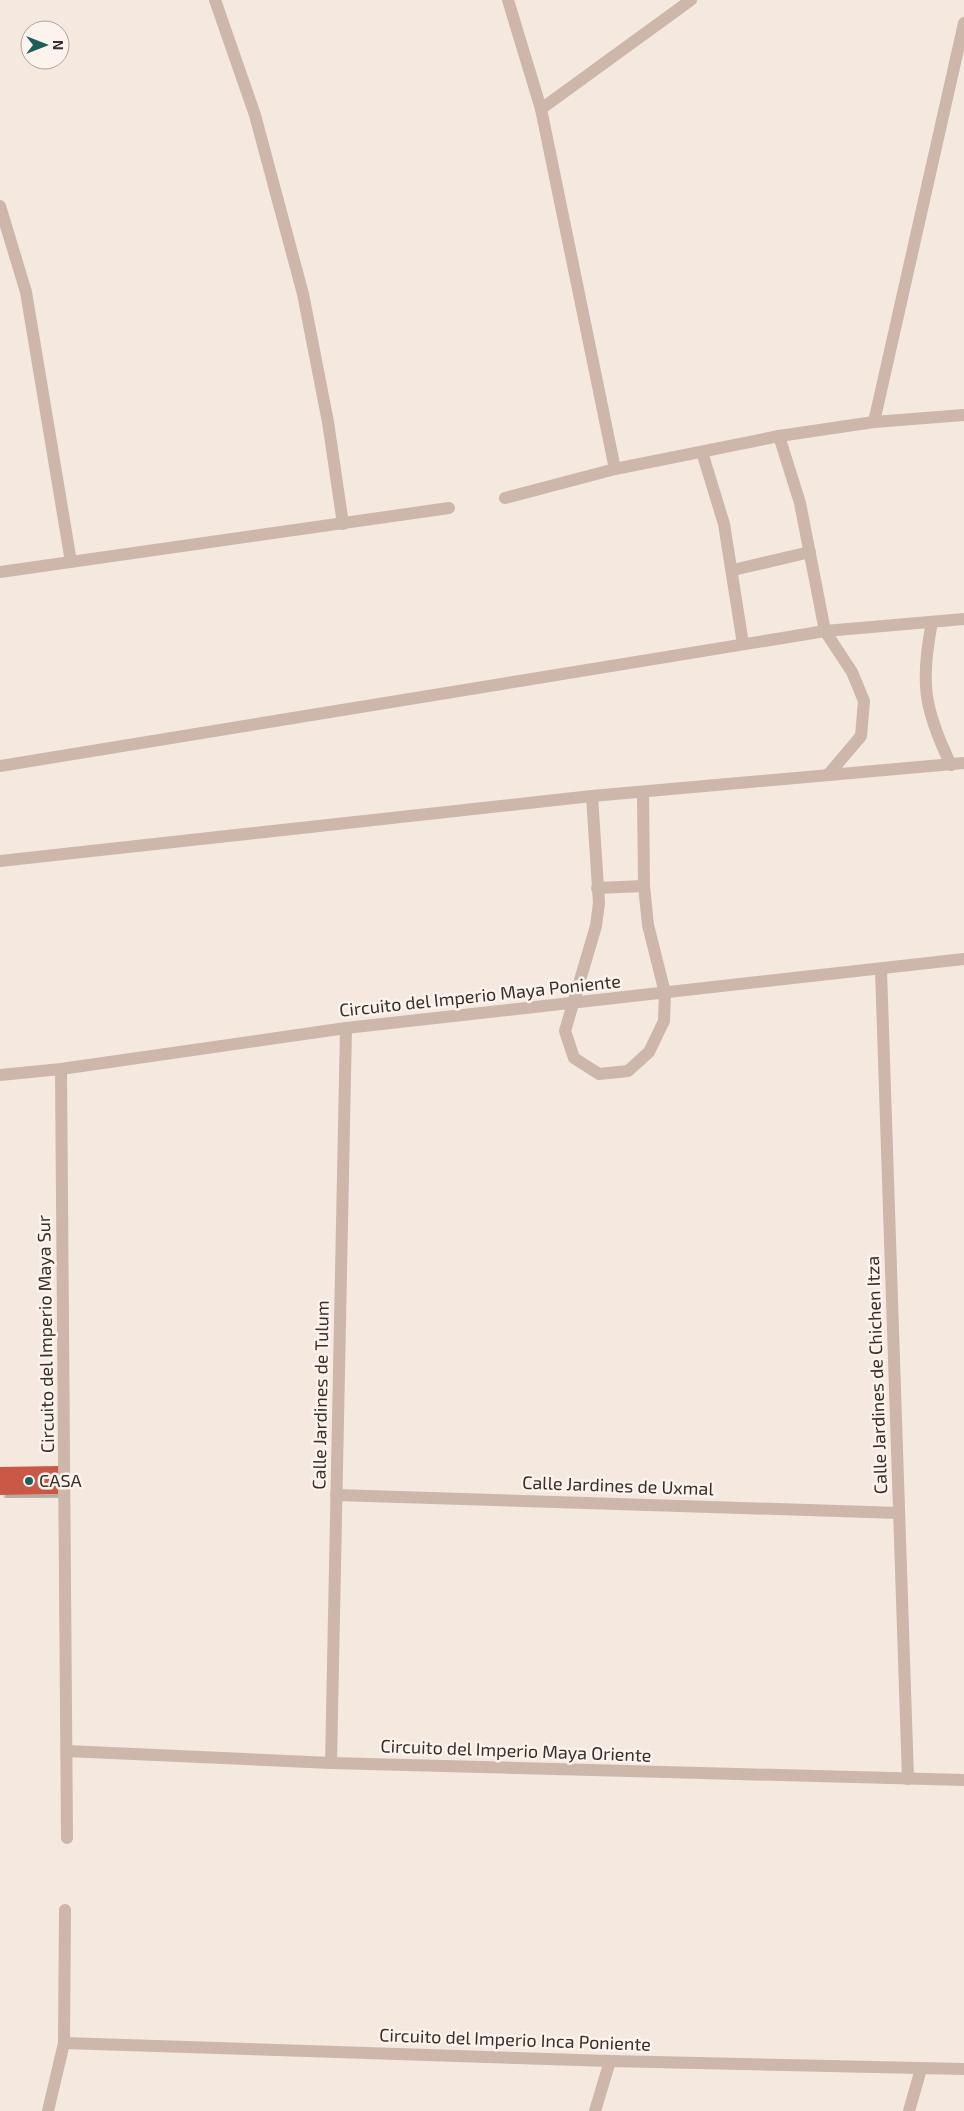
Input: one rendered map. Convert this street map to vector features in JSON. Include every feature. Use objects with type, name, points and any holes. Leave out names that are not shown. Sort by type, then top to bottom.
[{"type":"street","points":[[215,0],[255,114],[303,294],[328,422],[342,524]]},
{"type":"street","points":[[508,0],[542,110],[615,468]]},
{"type":"street","points":[[542,110],[691,0]]},
{"type":"street","points":[[874,422],[964,23]]},
{"type":"street","points":[[0,206],[26,292],[71,562]]},
{"type":"street","points":[[505,498],[615,468],[779,436],[874,422],[964,415]]},
{"type":"street","points":[[779,436],[800,503],[825,631],[852,672],[864,701],[861,736],[828,775]]},
{"type":"street","points":[[702,452],[724,524],[733,570],[743,644]]},
{"type":"street","points":[[0,572],[450,508]]},
{"type":"street","points":[[733,570],[810,552]]},
{"type":"street","points":[[0,766],[825,631],[964,619]]},
{"type":"street","points":[[932,622],[925,659],[926,696],[935,732],[951,765]]},
{"type":"street","points":[[0,861],[592,796],[643,793],[964,763]]},
{"type":"street","points":[[592,796],[597,888],[600,903],[596,926],[565,1031],[574,1058],[599,1074],[628,1071],[649,1052],[664,1021],[665,993],[648,925],[644,886],[643,793]]},
{"type":"street","points":[[597,888],[644,886]]},
{"type":"street","name":"Circuito del Imperio Maya Poniente","points":[[0,1075],[346,1028],[964,960]]},
{"type":"street","name":"Calle Jardines de Chichen Itza","points":[[881,970],[908,1779]]},
{"type":"street","name":"Calle Jardines de Tulum","points":[[331,1763],[346,1028]]},
{"type":"street","name":"Circuito del Imperio Maya Sur","points":[[61,1068],[67,1838]]},
{"type":"street","name":"Calle Jardines de Uxmal","points":[[336,1495],[899,1513]]},
{"type":"street","name":"Circuito del Imperio Maya Oriente","points":[[67,1751],[331,1763],[964,1780]]},
{"type":"street","points":[[48,2111],[64,2043],[65,1910]]},
{"type":"street","name":"Circuito del Imperio Inca Poniente","points":[[64,2043],[610,2061],[964,2069]]},
{"type":"street","points":[[595,2111],[610,2061]]},
{"type":"street","points":[[909,2111],[922,2069]]},
{"type":"building","name":"CASA","points":[[59,1466],[58,1494],[0,1495],[0,1467]]},
{"type":"place","name":"CASA","points":[[29,1481]]}]
